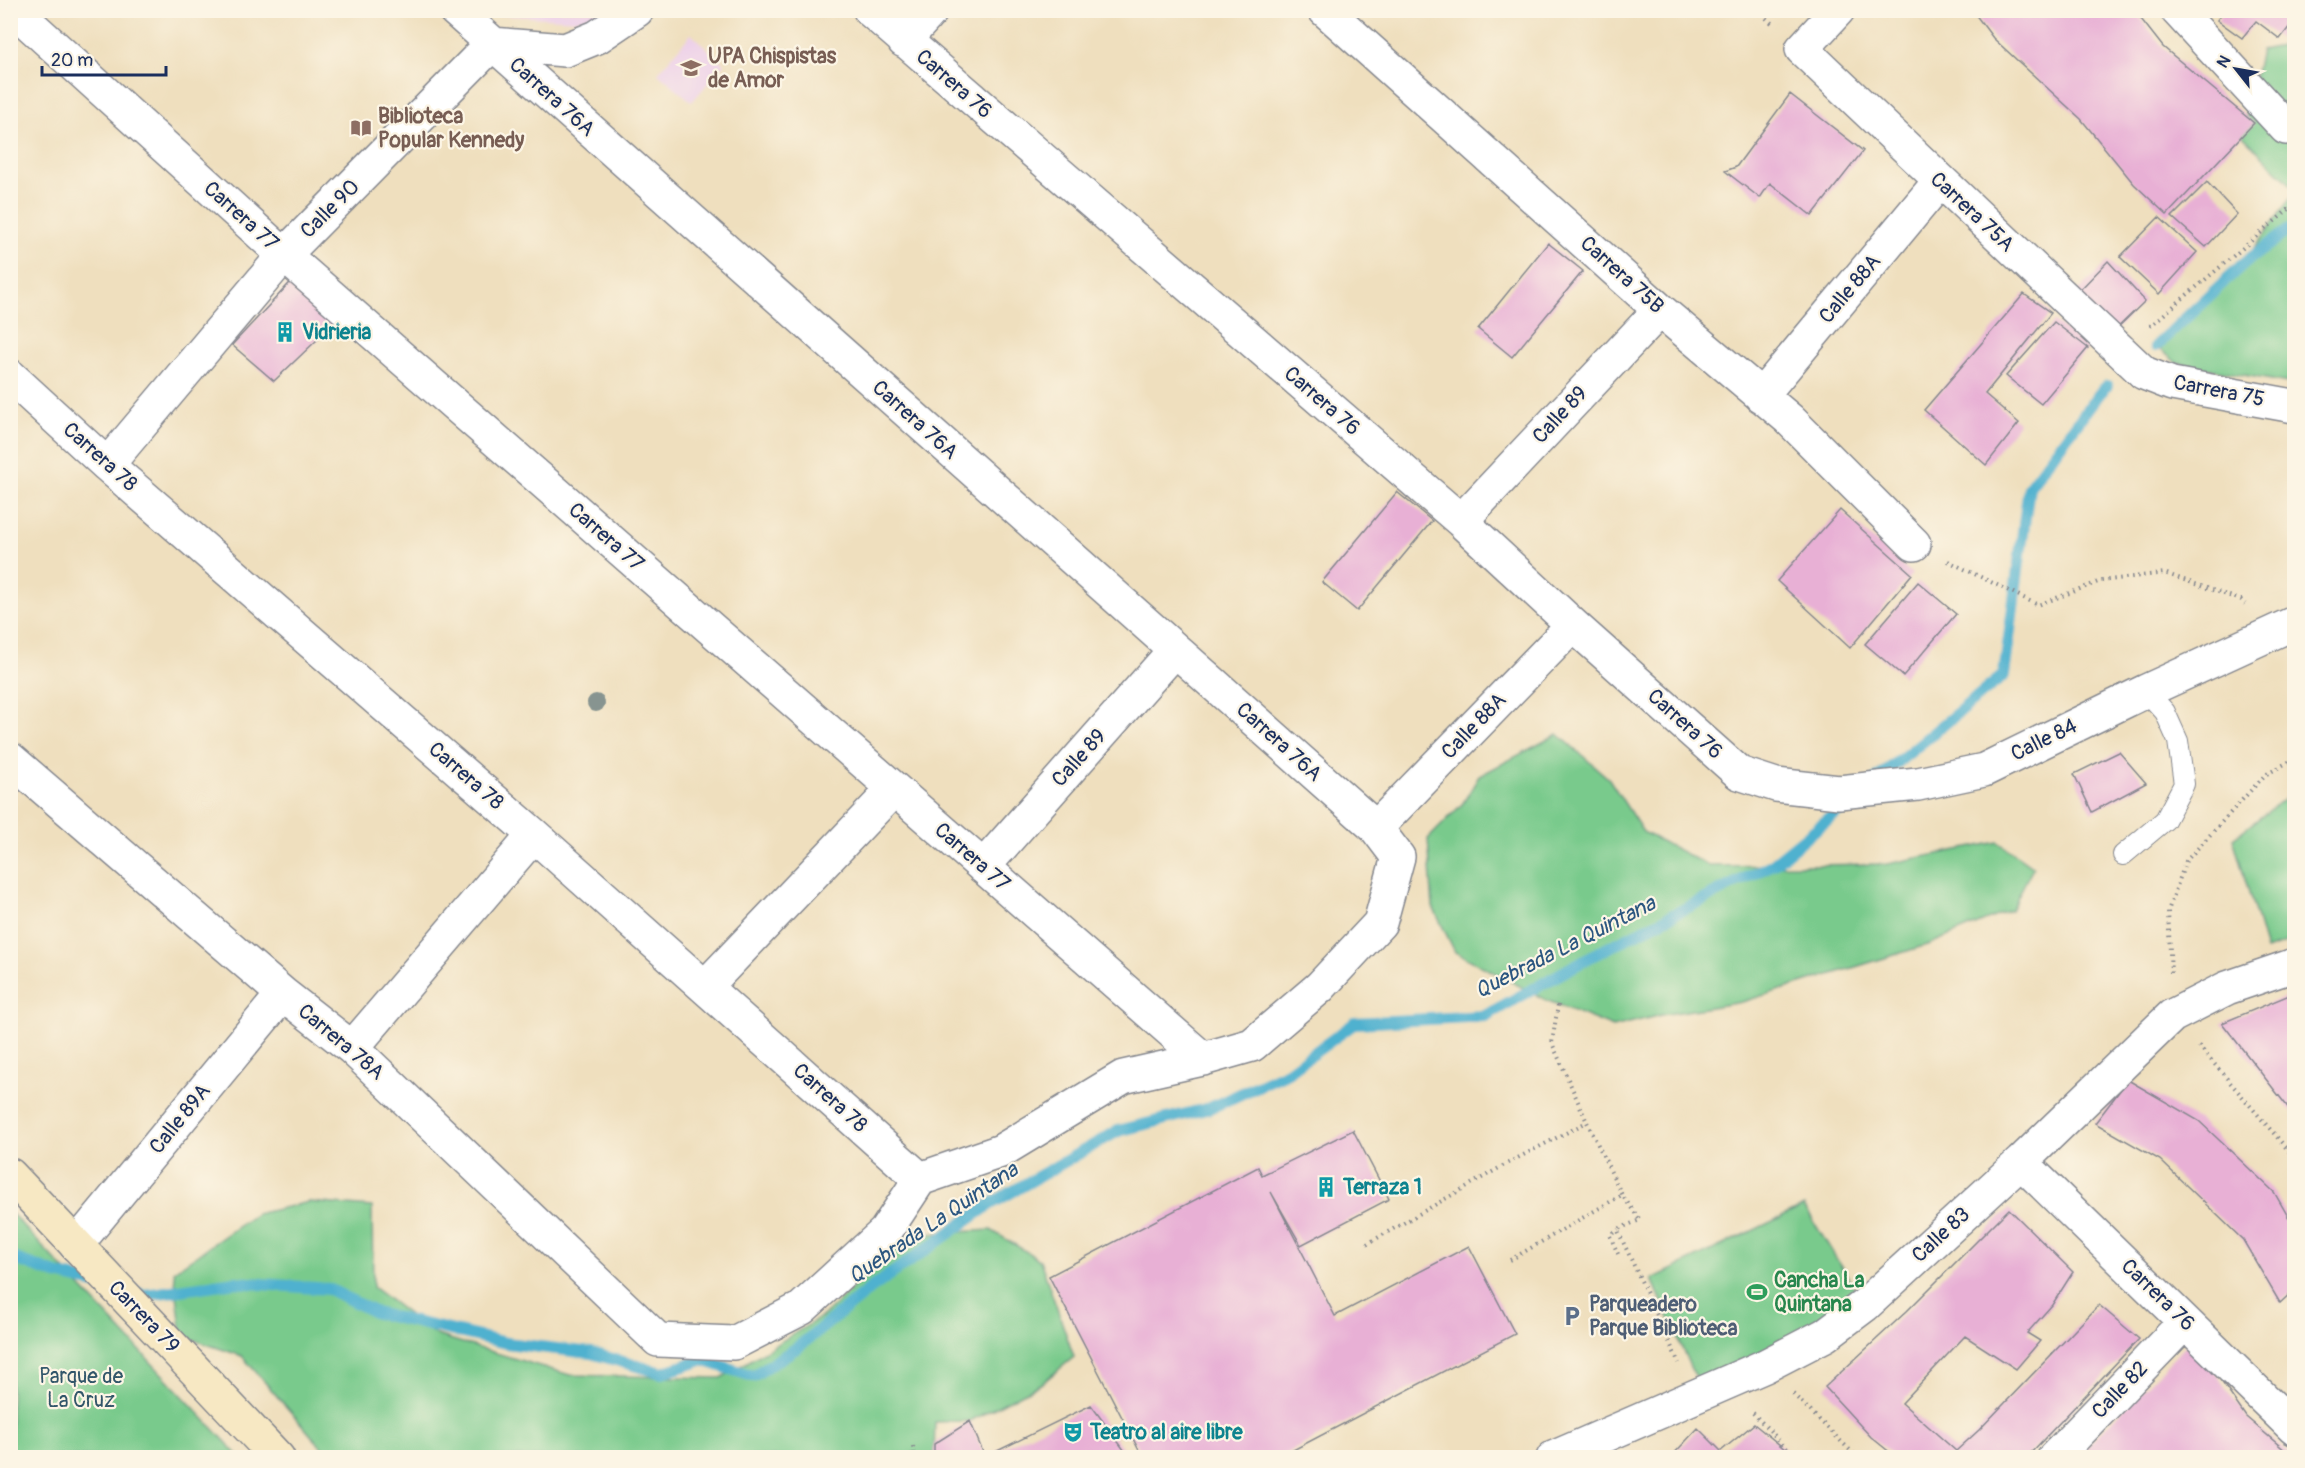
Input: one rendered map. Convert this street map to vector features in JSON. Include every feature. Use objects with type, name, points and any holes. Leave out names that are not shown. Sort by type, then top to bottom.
[{"type":"street","name":"Carrera 77","points":[[14,10],[284,255],[1203,1059]]},
{"type":"street","name":"Carrera 76A","points":[[455,10],[1376,828],[1398,857],[1380,923],[1320,987],[1252,1045],[1203,1059]]},
{"type":"street","points":[[492,44],[566,50],[597,37],[638,10]]},
{"type":"street","name":"Carrera 76","points":[[870,10],[1461,520],[1573,625],[1739,773],[1776,785]]},
{"type":"street","points":[[904,41],[932,10]]},
{"type":"street","name":"Carrera 75B","points":[[1325,10],[1660,310],[1789,418],[1914,544]]},
{"type":"street","name":"Carrera 75A","points":[[1838,10],[1802,49],[2144,373]]},
{"type":"street","points":[[2176,10],[2286,128]]},
{"type":"street","name":"Calle 90","points":[[107,465],[284,255],[492,44]]},
{"type":"street","name":"Calle 88A","points":[[1761,396],[1940,181]]},
{"type":"street","name":"Calle 89","points":[[1461,520],[1660,310]]},
{"type":"street","name":"Carrera 75","points":[[2144,373],[2172,384],[2295,406]]},
{"type":"street","name":"Carrera 78","points":[[10,376],[107,465],[534,835],[920,1179]]},
{"type":"street","name":"Calle 88A","points":[[1376,828],[1573,625]]},
{"type":"street","name":"Calle 84","points":[[1776,785],[1839,792],[1918,784],[1984,770],[2146,691],[2283,629]]},
{"type":"street","name":"Calle 89","points":[[983,867],[1175,650]]},
{"type":"street","name":"Carrera 78A","points":[[10,759],[283,994],[352,1048],[658,1340],[734,1343],[802,1308],[885,1232],[920,1179]]},
{"type":"street","points":[[705,987],[894,789]]},
{"type":"street","points":[[352,1048],[534,835]]},
{"type":"street","name":"Calle 83","points":[[1553,1458],[1724,1385],[1825,1335],[1865,1305],[2021,1162],[2172,1016],[2227,988],[2295,965]]},
{"type":"street","name":"Calle 89A","points":[[83,1252],[283,994]]},
{"type":"street","points":[[920,1179],[1001,1151],[1123,1077],[1203,1059]]},
{"type":"street","name":"Carrera 76","points":[[2021,1162],[2295,1428]]},
{"type":"street","name":"Carrera 79","points":[[10,1175],[278,1458]]},
{"type":"street","name":"Calle 82","points":[[2054,1458],[2185,1322]]},
{"type":"lane","points":[[2123,855],[2165,820],[2184,784],[2178,741],[2165,712],[2146,691]]},
{"type":"path","points":[[2120,352],[2295,205]]},
{"type":"path","points":[[1914,544],[2038,605],[2101,580],[2164,573],[2241,600],[2283,629]]},
{"type":"path","points":[[2295,759],[2265,775],[2186,861],[2168,911],[2172,1016],[2295,1157]]},
{"type":"path","points":[[1558,1005],[1552,1043],[1622,1195],[1640,1220],[1618,1229],[1610,1236],[1618,1254]]},
{"type":"path","points":[[1367,1244],[1506,1164],[1587,1122]]},
{"type":"path","points":[[1510,1260],[1622,1195]]},
{"type":"path","points":[[1618,1229],[1694,1396]]},
{"type":"path","points":[[1765,1366],[1858,1458]]},
{"type":"path","points":[[1724,1385],[1797,1458]]},
{"type":"path","points":[[913,1446],[914,1458]]},
{"type":"shaded area","points":[[492,11],[603,11],[577,20],[497,15]]},
{"type":"shaded area","name":"UPA Chispistas de Amor","points":[[691,34],[724,64],[692,102],[658,73]]},
{"type":"green space","points":[[2294,31],[2294,188],[2242,135],[2261,50],[2286,45]]},
{"type":"green space","points":[[2294,193],[2294,384],[2177,363],[2156,346],[2244,263]]},
{"type":"green space","points":[[1558,734],[1609,779],[1643,832],[1709,866],[1887,864],[1998,842],[2033,867],[2011,910],[1930,944],[1742,1002],[1661,1015],[1613,1027],[1546,1000],[1455,952],[1433,907],[1428,839],[1463,803],[1479,776]]},
{"type":"green space","points":[[2294,792],[2294,940],[2266,950],[2233,838]]},
{"type":"green space","points":[[309,1202],[372,1207],[373,1287],[436,1335],[570,1375],[721,1378],[823,1316],[908,1235],[991,1230],[1040,1260],[1074,1357],[1042,1383],[970,1421],[935,1422],[934,1457],[330,1457],[242,1356],[182,1336],[174,1271],[256,1214]]},
{"type":"green space","name":"Cancha La Quintana","points":[[1804,1206],[1865,1305],[1699,1381],[1691,1369],[1652,1279]]},
{"type":"green space","name":"Parque de La Cruz","points":[[11,1213],[240,1457],[11,1457]]},
{"type":"building","points":[[1972,10],[2134,10],[2163,47],[2254,123],[2167,215],[2134,184],[2081,119],[1993,38]]},
{"type":"building","points":[[2224,10],[2294,10],[2294,21],[2280,39],[2256,21],[2242,38],[2217,20]]},
{"type":"building","points":[[1790,94],[1863,151],[1812,216],[1770,183],[1760,198],[1725,171],[1736,167]]},
{"type":"building","points":[[2207,182],[2237,214],[2206,247],[2172,217]]},
{"type":"building","points":[[2159,217],[2197,252],[2159,294],[2120,257]]},
{"type":"building","points":[[1548,243],[1583,271],[1512,357],[1478,329]]},
{"type":"building","points":[[2108,261],[2145,301],[2110,335],[2073,297]]},
{"type":"building","name":"Vidrieria","points":[[301,271],[340,318],[274,381],[232,345]]},
{"type":"building","points":[[2024,294],[2051,313],[1985,394],[2019,423],[1986,465],[1924,410]]},
{"type":"building","points":[[2054,322],[2088,348],[2041,404],[2006,376]]},
{"type":"building","points":[[1397,492],[1432,521],[1357,611],[1322,582]]},
{"type":"building","points":[[1840,510],[1912,574],[1850,648],[1777,581]]},
{"type":"building","points":[[1918,582],[1956,614],[1903,676],[1865,644]]},
{"type":"building","points":[[2119,752],[2146,783],[2092,812],[2074,774]]},
{"type":"building","points":[[2294,993],[2294,1115],[2222,1023]]},
{"type":"building","points":[[2128,1080],[2199,1121],[2274,1192],[2294,1227],[2294,1290],[2280,1303],[2243,1240],[2160,1160],[2095,1123]]},
{"type":"building","points":[[1353,1130],[1389,1199],[1301,1245],[1271,1192],[1335,1316],[1469,1246],[1515,1334],[1278,1458],[1143,1458],[1049,1276],[1258,1167],[1262,1175]]},
{"type":"building","points":[[2009,1209],[2073,1272],[2052,1305],[2027,1333],[2040,1341],[2016,1369],[1965,1336],[1902,1403],[1956,1451],[2099,1305],[2139,1339],[2026,1458],[1897,1458],[1871,1437],[1825,1387],[1907,1311]]},
{"type":"building","points":[[2192,1339],[2246,1417],[2294,1458],[2076,1458]]},
{"type":"building","name":"Teatro al aire libre","points":[[1091,1405],[1130,1458],[934,1458],[934,1444],[970,1421],[985,1457]]},
{"type":"building","points":[[1754,1424],[1796,1458],[1670,1458],[1698,1428],[1721,1451]]},
{"type":"waterway","name":"Quebrada La Quintana","points":[[2156,346],[2244,263],[2294,226]]},
{"type":"waterway","name":"Quebrada La Quintana","points":[[1876,780],[2004,675],[2029,487],[2107,386]]},
{"type":"waterway","name":"Quebrada La Quintana","points":[[132,1292],[145,1295],[235,1282],[329,1289],[376,1313],[506,1343],[591,1353],[662,1373],[702,1360],[753,1376],[798,1347],[870,1289],[989,1205],[1118,1131],[1210,1108],[1288,1072],[1355,1023],[1485,1016],[1592,956],[1773,864],[1853,799]]},
{"type":"waterway","name":"Quebrada La Quintana","points":[[10,1257],[56,1274],[103,1285]]},
{"type":"place","name":"UPA Chispistas de Amor","points":[[691,68]]},
{"type":"place","name":"Biblioteca Popular Kennedy","points":[[361,128]]},
{"type":"place","name":"Vidrieria","points":[[285,332]]},
{"type":"place","name":"Terraza 1","points":[[1326,1187]]},
{"type":"place","name":"Cancha La Quintana","points":[[1757,1292]]},
{"type":"place","name":"Parqueadero Parque Biblioteca","points":[[1572,1316]]},
{"type":"place","name":"Teatro al aire libre","points":[[1073,1432]]}]
